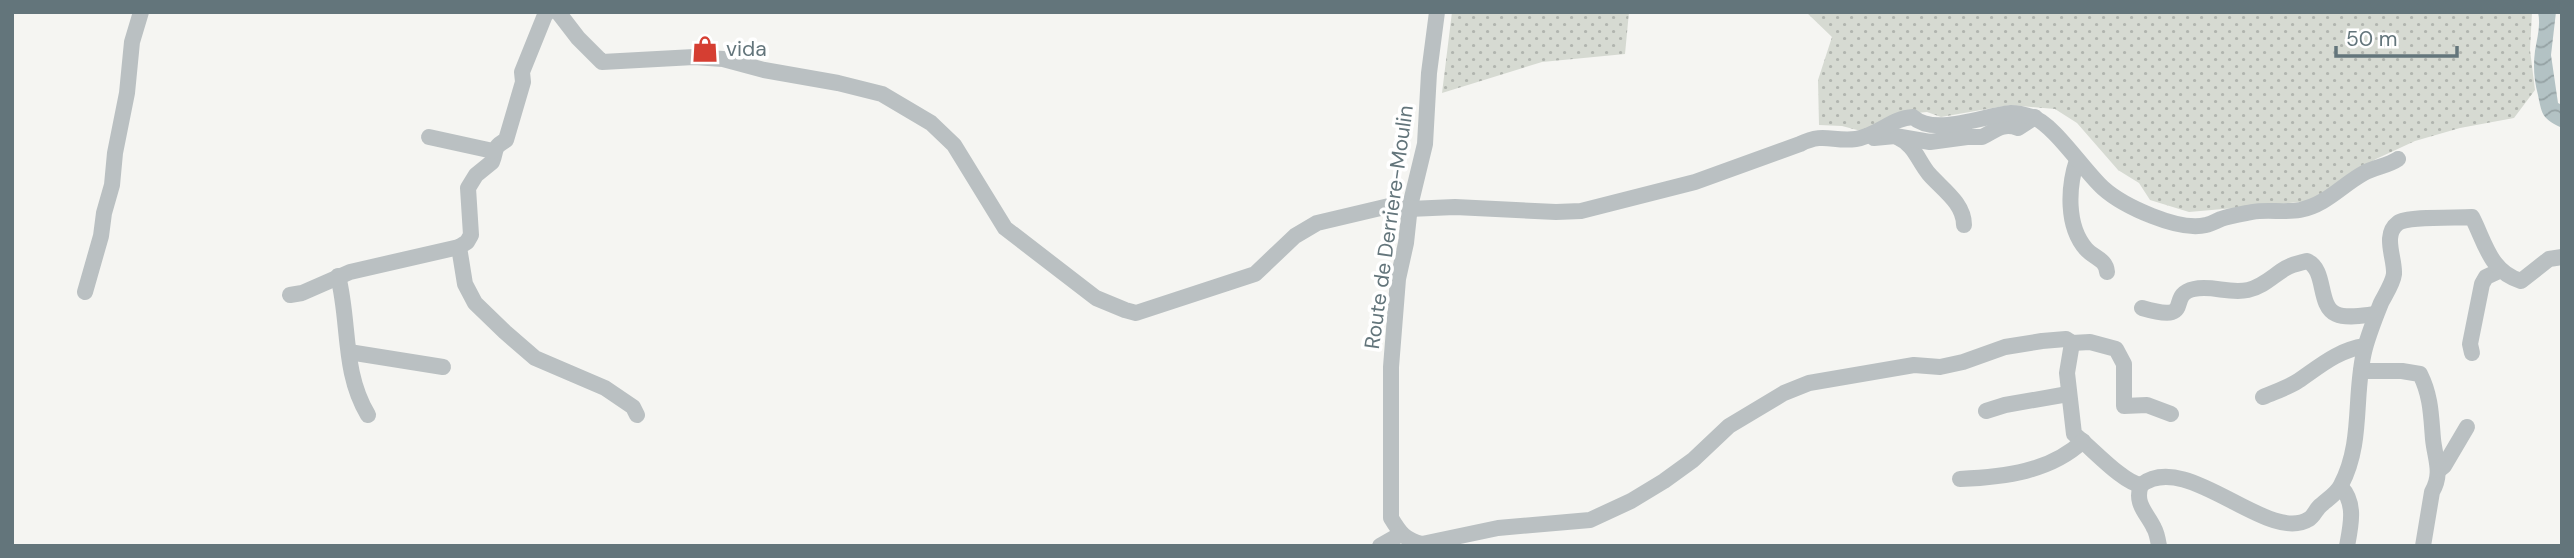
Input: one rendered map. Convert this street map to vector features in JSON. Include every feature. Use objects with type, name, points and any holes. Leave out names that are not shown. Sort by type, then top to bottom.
[{"type":"street","points":[[85,292],[113,185],[115,153],[127,93],[132,42],[141,12]]},
{"type":"street","points":[[290,295],[302,293],[338,276],[459,247],[467,242],[471,235],[468,188],[477,175],[492,162],[493,151],[497,145],[506,140],[523,82],[522,72],[548,12]]},
{"type":"street","points":[[558,12],[578,38],[602,62],[694,57],[723,59],[882,94],[930,123],[954,145],[1005,228],[1096,298],[1136,313],[1255,274],[1295,236],[1317,223],[1389,206],[1581,211],[1695,182],[1813,137],[1864,137],[1904,117],[1913,117],[1928,125],[1961,123],[2012,113],[2035,117],[2061,140],[2107,191],[2138,211],[2184,226],[2205,226],[2222,218],[2265,210],[2297,211],[2311,207],[2362,174],[2398,159]]},
{"type":"street","name":"Route de Derriere-Moulin","points":[[1401,534],[1391,518],[1391,380],[1398,279],[1410,207],[1426,144],[1429,73],[1437,12]]},
{"type":"street","points":[[1864,137],[1881,139],[1895,136],[1930,142],[1967,137],[1982,138],[1993,129],[2005,125],[2018,128],[2035,117]]},
{"type":"street","points":[[1895,136],[1905,140],[1917,153],[1928,173],[1944,188],[1959,209],[1964,225]]},
{"type":"street","points":[[429,137],[493,151]]},
{"type":"street","points":[[2077,160],[2072,173],[2070,197],[2075,225],[2082,244],[2089,252],[2101,258],[2107,272]]},
{"type":"street","points":[[2159,546],[2155,529],[2142,509],[2138,494],[2141,485],[2153,478],[2168,477],[2216,492],[2276,523],[2285,524],[2309,519],[2341,487],[2352,457],[2358,424],[2365,346],[2394,275],[2390,234],[2401,221],[2472,216],[2499,271],[2521,281],[2549,259],[2562,257]]},
{"type":"street","points":[[459,247],[465,284],[475,303],[535,358],[605,388],[633,407],[637,415]]},
{"type":"street","points":[[2141,308],[2164,315],[2171,314],[2177,309],[2180,298],[2192,289],[2211,287],[2219,291],[2249,290],[2292,264],[2307,261],[2315,266],[2332,311],[2339,316],[2376,314]]},
{"type":"street","points":[[2472,353],[2470,344],[2482,284],[2486,277],[2499,271]]},
{"type":"street","points":[[338,276],[349,368],[355,389],[368,415]]},
{"type":"street","points":[[1380,546],[1401,534],[1422,544],[1498,528],[1590,520],[1631,501],[1664,481],[1693,460],[1729,426],[1784,393],[1809,383],[1914,365],[1940,367],[2020,344],[2066,339],[2072,343],[2090,342],[2116,349],[2124,364],[2124,406],[2147,405],[2171,414]]},
{"type":"street","points":[[2072,343],[2067,373],[2074,434],[2091,447],[2105,464],[2120,472],[2127,480],[2141,485]]},
{"type":"street","points":[[2263,397],[2295,383],[2327,359],[2365,346]]},
{"type":"street","points":[[349,352],[443,367]]},
{"type":"street","points":[[2361,371],[2420,374],[2431,403],[2434,444],[2440,470],[2432,492],[2423,546]]},
{"type":"street","points":[[1986,411],[2068,394]]},
{"type":"street","points":[[2440,470],[2468,427]]},
{"type":"street","points":[[1960,479],[2020,473],[2070,454],[2083,441]]},
{"type":"street","points":[[2341,487],[2350,504],[2352,515],[2347,546]]},
{"type":"shaded area","points":[[1452,12],[1629,12],[1625,54],[1542,62],[1442,93]]},
{"type":"shaded area","points":[[1806,12],[2532,12],[2530,50],[2535,90],[2514,118],[2460,128],[2415,141],[2376,159],[2312,201],[2189,212],[2150,200],[2139,183],[2118,170],[2077,123],[2055,109],[2010,105],[1941,117],[1927,112],[1896,115],[1861,131],[1842,126],[1819,125],[1818,80],[1832,37]]},
{"type":"water","points":[[2538,12],[2556,12],[2551,55],[2558,103],[2562,105],[2562,128],[2544,115],[2537,89],[2534,62],[2539,27]]},
{"type":"place","name":"vida","points":[[705,49]]}]
